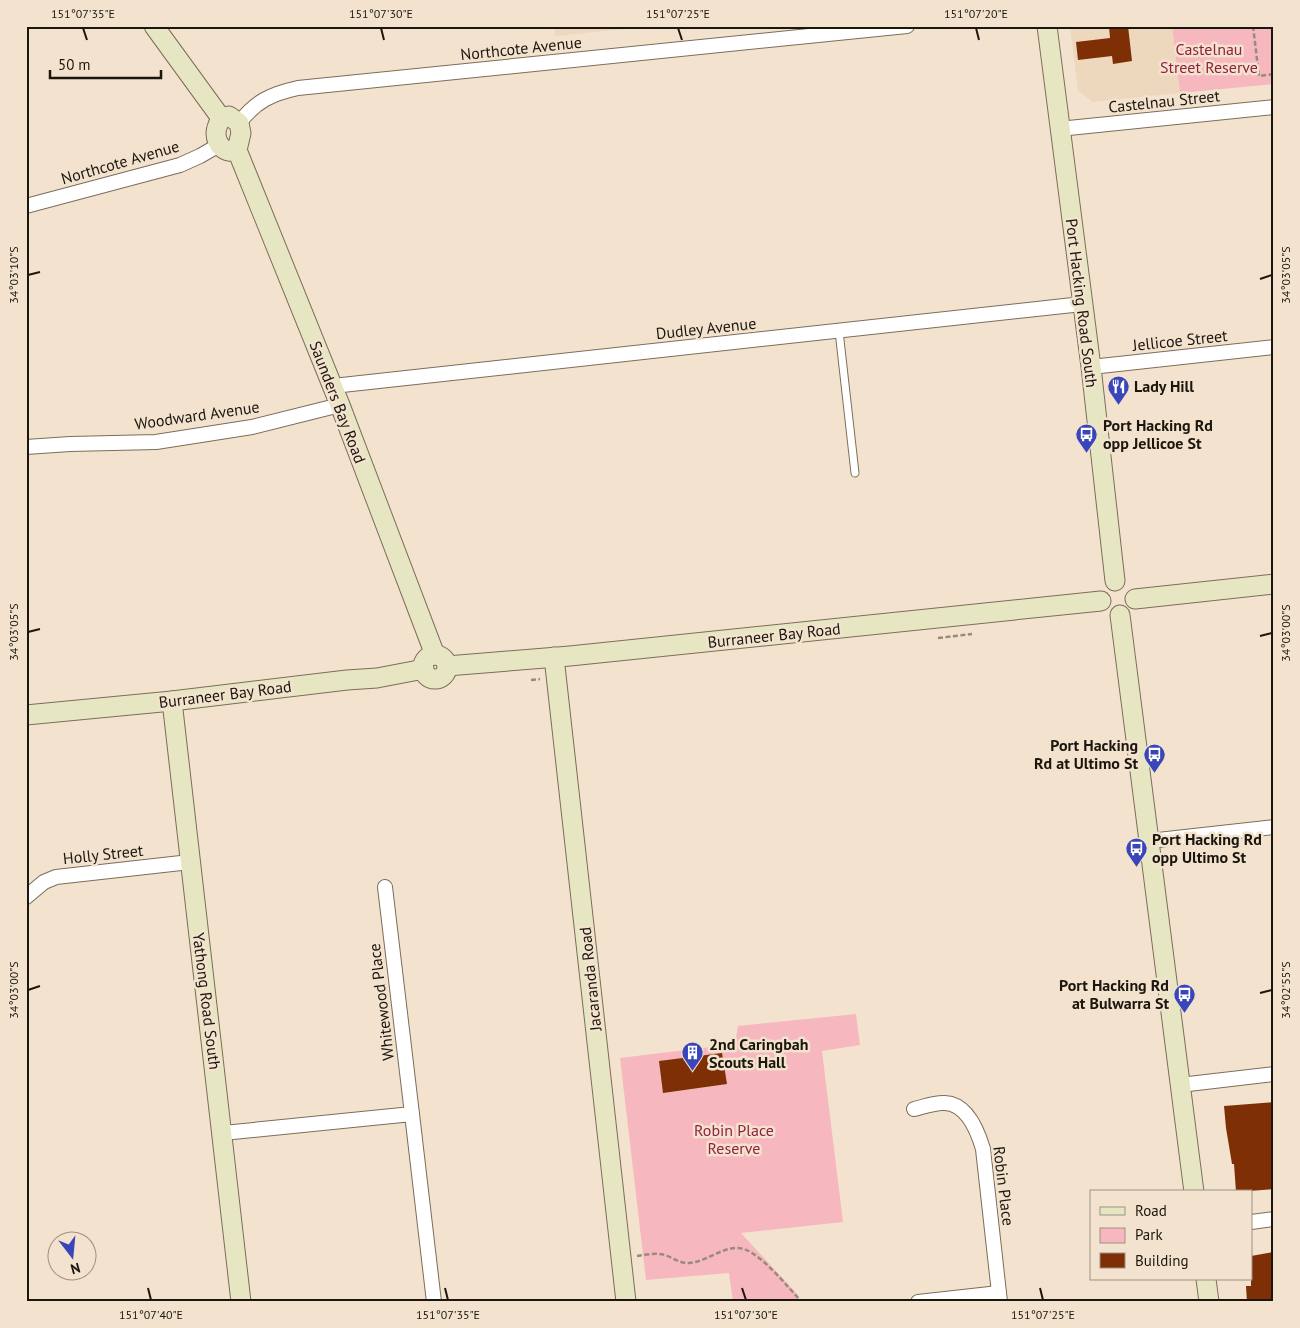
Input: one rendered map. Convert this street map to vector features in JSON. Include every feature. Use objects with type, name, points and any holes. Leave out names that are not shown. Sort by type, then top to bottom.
[{"type":"street","points":[[154,26],[241,133],[228,147],[216,134],[230,120]]},
{"type":"street","name":"Northcote Avenue","points":[[230,120],[258,103],[282,92],[298,88],[907,26]]},
{"type":"street","name":"Port Hacking Road South","points":[[1046,26],[1090,367],[1115,581]]},
{"type":"street","name":"Castelnau Street","points":[[1059,129],[1274,107]]},
{"type":"street","name":"Northcote Avenue","points":[[26,206],[180,165],[228,147]]},
{"type":"street","name":"Saunders Bay Road","points":[[228,147],[333,386],[435,663]]},
{"type":"street","name":"Dudley Avenue","points":[[333,386],[1082,304]]},
{"type":"street","name":"Jellicoe Street","points":[[1090,367],[1274,347]]},
{"type":"street","name":"Woodward Avenue","points":[[26,447],[156,442],[252,427],[340,405]]},
{"type":"street","points":[[1115,581],[1125,582],[1130,585],[1135,599],[1131,610],[1120,615],[1110,614],[1101,601],[1102,590],[1115,581]]},
{"type":"street","points":[[1135,599],[1274,584]]},
{"type":"street","name":"Burraneer Bay Road","points":[[26,715],[377,678],[435,663],[554,657],[1101,601]]},
{"type":"street","points":[[1120,615],[1194,1190]]},
{"type":"street","name":"Jacaranda Road","points":[[554,657],[626,1302]]},
{"type":"street","name":"Yathong Road South","points":[[172,701],[241,1302]]},
{"type":"street","points":[[1150,841],[1274,827]]},
{"type":"street","name":"Holly Street","points":[[26,897],[44,882],[56,877],[190,862]]},
{"type":"street","name":"Whitewood Place","points":[[385,887],[434,1302]]},
{"type":"street","points":[[1180,1085],[1274,1074]]},
{"type":"street","name":"Robin Place","points":[[914,1109],[945,1102],[956,1106],[977,1130],[983,1149],[999,1297],[918,1302]]},
{"type":"street","points":[[223,1133],[412,1114]]},
{"type":"street","points":[[1252,1222],[1274,1219]]},
{"type":"street","points":[[1206,1280],[1209,1302]]},
{"type":"lane","points":[[839,331],[855,473]]},
{"type":"path","points":[[1253,26],[1259,76],[1274,74]]},
{"type":"path","points":[[938,638],[972,634]]},
{"type":"path","points":[[622,1257],[661,1254],[678,1262],[688,1264],[738,1247],[754,1253],[802,1302]]},
{"type":"shaded area","points":[[554,26],[656,26],[555,36]]},
{"type":"shaded area","points":[[1070,26],[1172,26],[1180,93],[1093,102],[1078,91]]},
{"type":"green space","name":"Castelnau Street Reserve","points":[[1172,26],[1274,26],[1274,84],[1180,93]]},
{"type":"green space","name":"Robin Place Reserve","points":[[856,1014],[860,1045],[822,1051],[843,1222],[741,1233],[798,1295],[794,1302],[733,1302],[729,1273],[646,1280],[620,1058],[735,1044],[738,1026]]},
{"type":"building","points":[[1109,26],[1128,26],[1132,61],[1113,64],[1112,56],[1078,60],[1076,42],[1110,38]]},
{"type":"building","name":"2nd Caringbah Scouts Hall","points":[[722,1053],[727,1084],[663,1093],[659,1061]]},
{"type":"building","points":[[1274,1102],[1274,1189],[1236,1190],[1234,1164],[1232,1164],[1224,1106]]},
{"type":"building","points":[[1274,1252],[1274,1302],[1247,1302],[1246,1286],[1251,1286],[1252,1256]]},
{"type":"place","name":"Lady Hill","points":[[1118,405]]},
{"type":"place","name":"Port Hacking Rd opp Jellicoe St","points":[[1087,453]]},
{"type":"place","name":"Port Hacking Rd at Ultimo St","points":[[1154,773]]},
{"type":"place","name":"Port Hacking Rd opp Ultimo St","points":[[1136,867]]},
{"type":"place","name":"Port Hacking Rd at Bulwarra St","points":[[1185,1013]]},
{"type":"place","name":"2nd Caringbah Scouts Hall","points":[[693,1072]]}]
